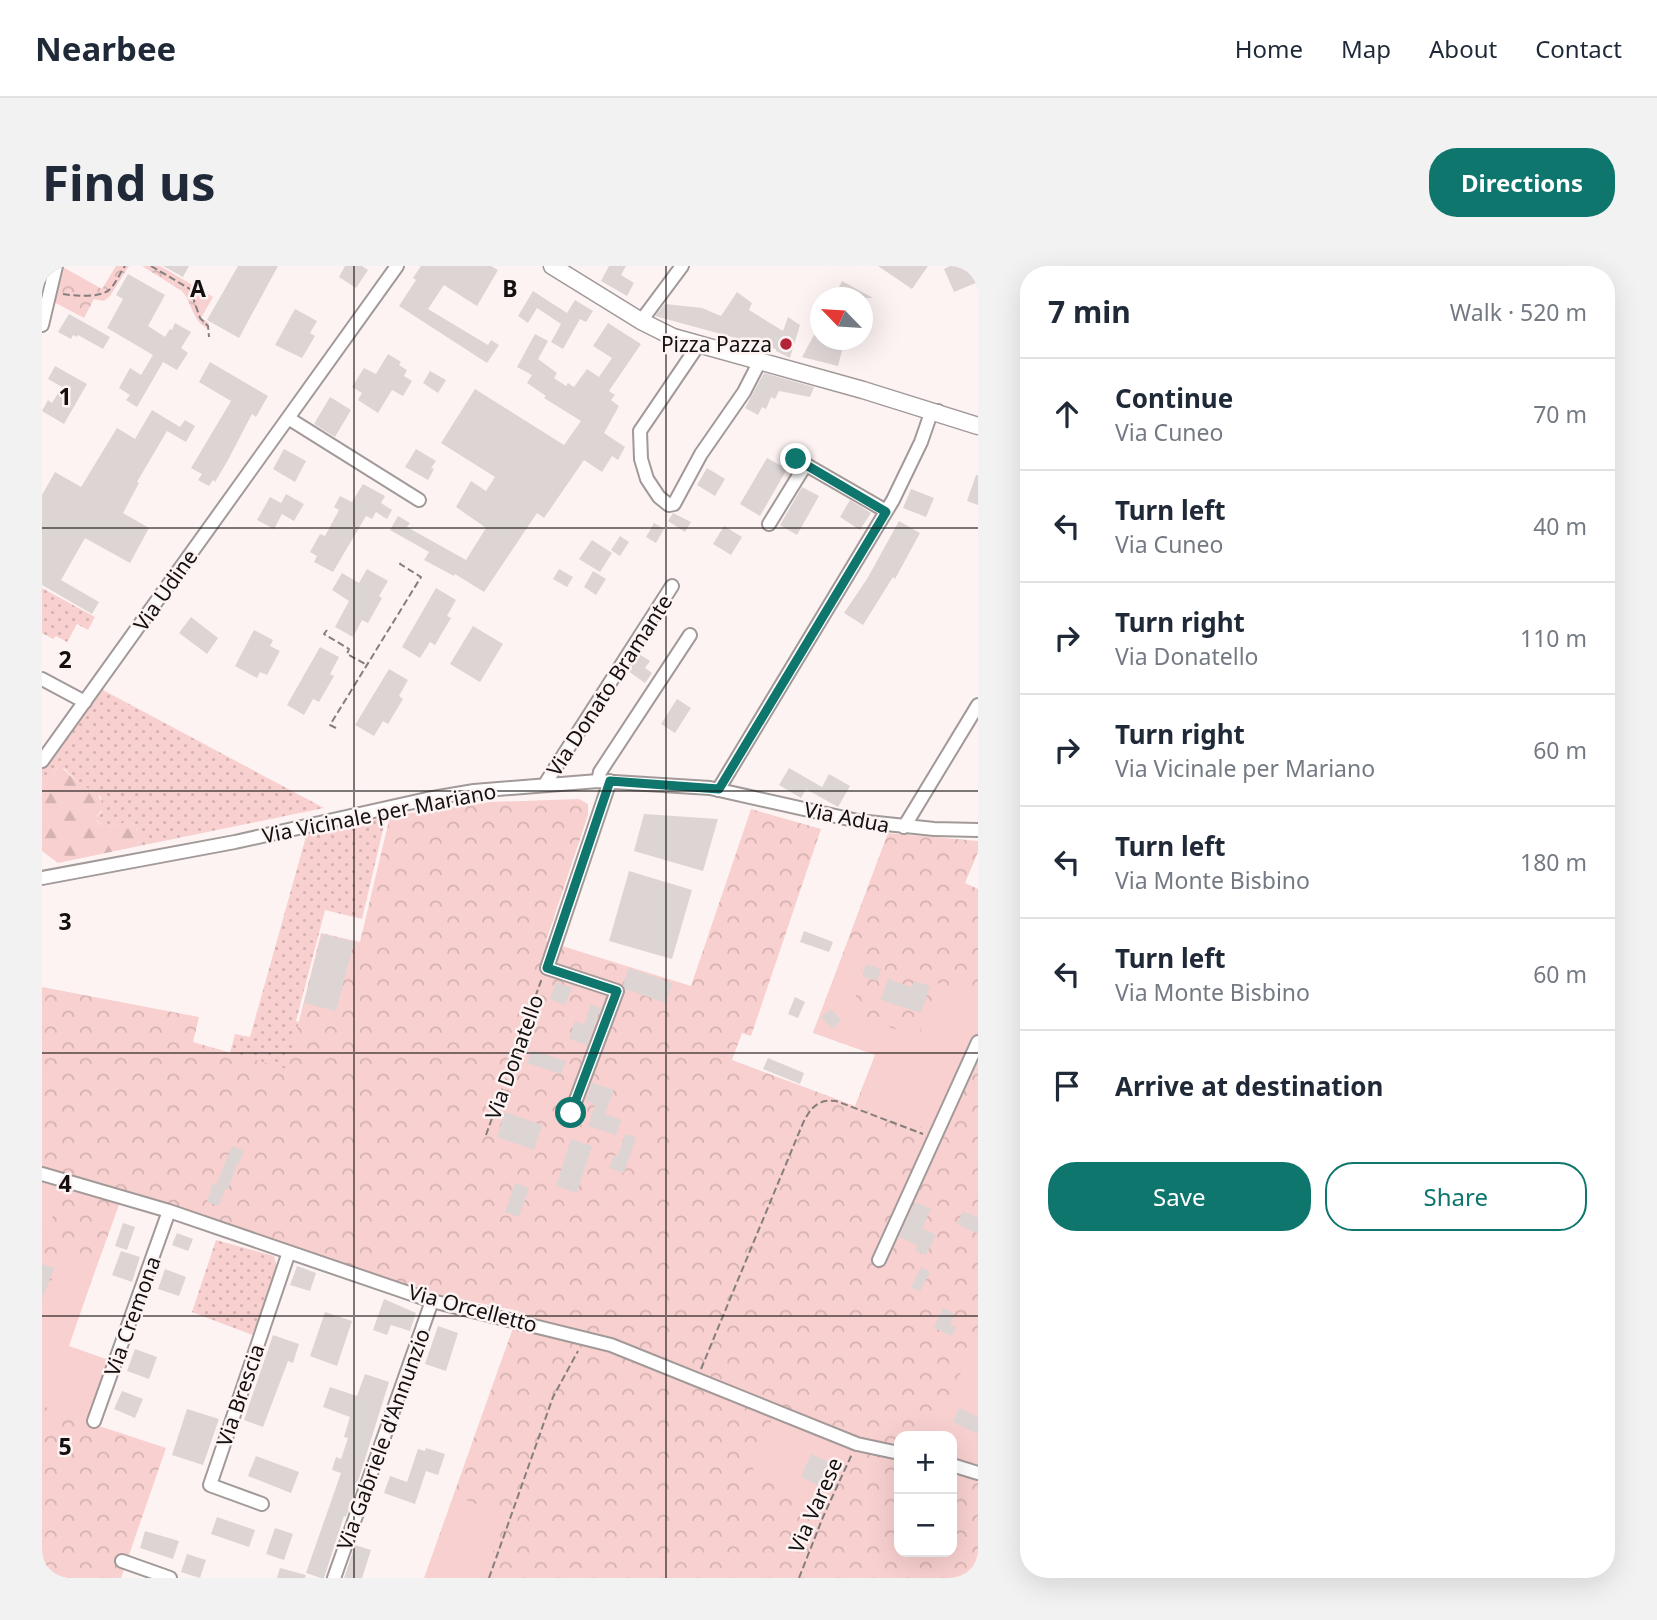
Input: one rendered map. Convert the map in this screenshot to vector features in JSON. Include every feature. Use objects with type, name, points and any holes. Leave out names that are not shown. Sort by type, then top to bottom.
[{"type":"main road","points":[[552,266],[641,321],[673,337],[978,419]]},
{"type":"main road","points":[[863,390],[931,413],[978,419]]},
{"type":"street","points":[[42,325],[55,266]]},
{"type":"street","name":"Via Udine","points":[[42,761],[397,266]]},
{"type":"street","points":[[641,321],[682,266]]},
{"type":"street","points":[[698,344],[640,431],[641,459],[647,479],[659,497],[669,505],[674,504],[701,454],[744,392],[760,361]]},
{"type":"street","points":[[719,789],[886,512],[921,442],[931,413],[936,411],[958,414]]},
{"type":"street","points":[[288,418],[419,500]]},
{"type":"street","points":[[769,524],[801,461],[886,512]]},
{"type":"street","name":"Via Donato Bramante","points":[[545,784],[672,586]]},
{"type":"street","name":"Via Donatello","points":[[547,968],[604,781],[600,772],[690,635]]},
{"type":"street","points":[[42,678],[85,702]]},
{"type":"street","points":[[904,827],[978,705]]},
{"type":"street","name":"Via Vicinale per Mariano","points":[[42,877],[235,842],[426,799],[474,791],[604,781],[719,789]]},
{"type":"street","name":"Via Adua","points":[[719,789],[828,816],[904,827],[978,830]]},
{"type":"street","points":[[547,968],[617,991],[571,1113]]},
{"type":"street","points":[[879,1260],[978,1042]]},
{"type":"street","name":"Via Orcelletto","points":[[42,1174],[169,1211],[432,1301],[593,1339],[858,1444],[894,1453]]},
{"type":"street","name":"Via Cremona","points":[[94,1421],[169,1211]]},
{"type":"street","name":"Via Brescia","points":[[262,1504],[210,1485],[289,1252]]},
{"type":"street","name":"Via Gabriele d'Annunzio","points":[[334,1578],[432,1301]]},
{"type":"street","points":[[957,1467],[978,1473]]},
{"type":"street","points":[[122,1561],[170,1578]]},
{"type":"path","points":[[47,294],[55,292],[82,296],[104,293],[109,290],[125,266]]},
{"type":"path","points":[[150,266],[190,289],[200,318],[208,326],[209,337]]},
{"type":"path","points":[[336,728],[330,725],[421,578],[400,564],[402,560]]},
{"type":"path","points":[[327,630],[324,634],[349,649],[347,654],[366,666]]},
{"type":"path","name":"Via Donatello","points":[[486,1135],[547,968]]},
{"type":"path","points":[[696,1380],[811,1108],[825,1100],[836,1101],[934,1138]]},
{"type":"path","points":[[489,1578],[553,1397],[579,1350],[593,1339]]},
{"type":"path","name":"Via Varese","points":[[799,1578],[822,1517],[858,1444]]},
{"type":"green space","points":[[61,266],[102,289],[116,266],[129,266],[110,296],[104,301],[94,299],[84,318],[52,301]]},
{"type":"green space","points":[[142,266],[160,266],[213,297],[201,318],[209,323],[207,328],[198,321],[182,291]]},
{"type":"green space","points":[[42,588],[95,617],[88,630],[77,624],[67,642],[42,633]]},
{"type":"green space","points":[[101,689],[324,808],[139,846],[136,827],[130,822],[105,828],[96,820],[102,812],[101,797],[79,783],[65,769],[57,768],[47,785],[42,786],[42,769]]},
{"type":"green space","points":[[58,767],[98,794],[104,808],[96,820],[101,824],[108,827],[130,822],[136,827],[139,846],[58,863],[42,851],[42,786],[47,784]]},
{"type":"green space","points":[[579,799],[588,804],[588,815],[546,941],[691,986],[751,809],[821,829],[751,1036],[742,1033],[732,1060],[855,1106],[875,1055],[813,1033],[888,833],[978,841],[978,852],[965,883],[978,889],[978,1578],[424,1578],[519,1311],[429,1293],[124,1191],[54,1385],[95,1401],[87,1422],[166,1448],[121,1578],[42,1578],[42,987],[199,1017],[193,1042],[287,1069],[321,933],[360,942],[390,816],[490,802]]},
{"type":"green space","points":[[386,817],[362,919],[325,910],[296,1021],[336,1033],[208,1135],[235,1034],[250,1037],[307,833]]},
{"type":"green space","points":[[843,957],[864,962],[855,987],[858,1015],[918,1038],[938,983],[978,999],[978,1026],[930,1129],[856,1107],[876,1055],[813,1032]]},
{"type":"green space","points":[[42,1182],[62,1188],[42,1248]]},
{"type":"green space","points":[[216,1240],[274,1256],[277,1266],[255,1336],[192,1312]]},
{"type":"green space","points":[[60,1257],[95,1270],[69,1346],[109,1360],[86,1421],[42,1406],[42,1292],[47,1294]]},
{"type":"green space","points":[[978,1335],[978,1463],[957,1457],[957,1431],[934,1431]]},
{"type":"green space","points":[[774,1414],[852,1443],[823,1504],[751,1475]]},
{"type":"green space","points":[[454,1496],[507,1515],[483,1578],[425,1578]]},
{"type":"building","points":[[163,266],[189,266],[183,277]]},
{"type":"building","points":[[238,266],[278,266],[239,338],[207,320]]},
{"type":"building","points":[[345,266],[362,266],[368,270],[356,288],[339,277]]},
{"type":"building","points":[[421,266],[491,266],[498,270],[477,306],[444,285],[428,309],[488,345],[491,340],[499,345],[487,363],[399,306],[416,280],[413,278]]},
{"type":"building","points":[[609,266],[626,266],[621,275],[634,283],[627,296],[601,281]]},
{"type":"building","points":[[878,266],[928,266],[912,289]]},
{"type":"building","points":[[950,266],[978,266],[978,282],[954,292],[944,269]]},
{"type":"building","points":[[128,274],[165,295],[148,326],[165,337],[175,323],[191,332],[181,348],[188,353],[177,370],[163,362],[137,407],[126,400],[130,395],[119,388],[130,368],[141,375],[153,355],[107,328],[123,299],[116,295]]},
{"type":"building","points":[[842,281],[853,287],[839,287]]},
{"type":"building","points":[[533,291],[567,313],[575,300],[593,311],[586,322],[580,319],[563,349],[551,342],[561,324],[537,308],[528,323],[518,316]]},
{"type":"building","points":[[737,292],[752,303],[749,310],[783,331],[788,317],[800,325],[790,358],[776,349],[655,316],[665,304],[702,308],[721,316]]},
{"type":"building","points":[[295,309],[317,321],[310,333],[315,336],[302,358],[275,345]]},
{"type":"building","points":[[69,314],[110,337],[103,349],[78,335],[73,335],[71,339],[58,332]]},
{"type":"building","points":[[608,323],[641,344],[609,391],[615,395],[611,400],[619,406],[604,433],[625,447],[618,460],[612,456],[602,472],[584,460],[544,518],[537,513],[484,592],[455,574],[454,576],[424,560],[429,552],[390,530],[398,516],[410,523],[407,527],[466,560],[486,528],[456,507],[471,481],[486,491],[495,477],[441,443],[475,389],[564,445],[581,421],[544,398],[546,396],[527,383],[532,375],[517,367],[535,334],[548,341],[538,359],[557,373],[554,378],[566,386],[568,383],[574,387],[587,369],[599,377],[612,358],[593,346]]},
{"type":"building","points":[[810,342],[810,350],[842,350],[838,366],[802,357]]},
{"type":"building","points":[[388,354],[401,362],[399,365],[407,370],[404,376],[412,381],[403,396],[392,390],[378,413],[358,400],[362,393],[352,387],[364,368],[376,374]]},
{"type":"building","points":[[210,362],[268,396],[256,417],[252,414],[215,482],[213,480],[209,486],[198,480],[202,474],[191,468],[231,401],[199,382]]},
{"type":"building","points":[[55,366],[87,384],[64,424],[42,411],[48,400],[52,403],[62,387],[48,379]]},
{"type":"building","points":[[430,371],[446,380],[438,393],[423,383]]},
{"type":"building","points":[[764,373],[814,387],[810,397],[779,391],[775,399],[771,397],[766,409],[762,407],[758,415],[745,408]]},
{"type":"building","points":[[330,397],[351,410],[335,437],[314,424]]},
{"type":"building","points":[[152,410],[180,427],[185,420],[195,426],[186,442],[167,431],[137,482],[139,483],[123,513],[149,528],[130,563],[85,538],[61,580],[99,602],[92,614],[42,585],[42,495],[55,472],[81,487],[117,428],[135,439]]},
{"type":"building","points":[[284,449],[306,461],[295,482],[273,469]]},
{"type":"building","points":[[416,449],[436,461],[428,480],[405,467]]},
{"type":"building","points":[[767,458],[787,469],[760,516],[740,504]]},
{"type":"building","points":[[707,468],[725,479],[715,496],[697,485]]},
{"type":"building","points":[[978,475],[978,505],[967,501]]},
{"type":"building","points":[[363,484],[385,496],[381,503],[392,510],[387,519],[376,512],[372,519],[366,516],[333,572],[314,562],[317,556],[310,552],[320,534],[325,536],[339,510],[334,507],[340,496],[352,502]]},
{"type":"building","points":[[802,487],[819,496],[797,535],[780,525]]},
{"type":"building","points":[[911,489],[934,498],[926,517],[903,508]]},
{"type":"building","points":[[286,494],[304,504],[294,521],[282,514],[274,529],[257,520],[270,497],[281,503]]},
{"type":"building","points":[[850,500],[871,513],[860,530],[840,517]]},
{"type":"building","points":[[673,513],[691,522],[685,532],[668,521]]},
{"type":"building","points":[[899,521],[920,533],[895,579],[893,577],[863,625],[844,613],[867,579]]},
{"type":"building","points":[[654,523],[664,529],[656,543],[646,537]]},
{"type":"building","points":[[724,526],[742,537],[731,555],[713,544]]},
{"type":"building","points":[[620,536],[629,542],[620,556],[611,550]]},
{"type":"building","points":[[592,540],[612,553],[600,572],[579,559]]},
{"type":"building","points":[[367,569],[388,581],[368,623],[362,620],[353,637],[335,627],[349,601],[332,590],[342,573],[359,583]]},
{"type":"building","points":[[559,569],[573,577],[567,587],[553,579]]},
{"type":"building","points":[[593,571],[606,579],[596,595],[584,587]]},
{"type":"building","points":[[436,588],[456,600],[447,616],[451,618],[435,645],[430,642],[420,658],[402,647]]},
{"type":"building","points":[[191,617],[218,638],[207,654],[179,633]]},
{"type":"building","points":[[473,626],[503,644],[480,682],[450,664]]},
{"type":"building","points":[[254,630],[273,640],[270,646],[280,651],[267,675],[260,672],[257,678],[235,666]]},
{"type":"building","points":[[320,647],[339,657],[330,674],[334,676],[319,702],[313,699],[304,715],[287,705]]},
{"type":"building","points":[[639,654],[650,661],[645,668],[652,673],[645,683],[628,671]]},
{"type":"building","points":[[389,669],[408,680],[399,696],[403,699],[388,724],[383,721],[374,736],[355,725]]},
{"type":"building","points":[[677,699],[691,708],[675,733],[661,724]]},
{"type":"building","points":[[789,768],[822,787],[829,774],[850,786],[838,807],[806,789],[801,798],[779,785]]},
{"type":"building","points":[[644,814],[718,819],[703,871],[634,851]]},
{"type":"building","points":[[629,871],[692,890],[672,959],[609,941]]},
{"type":"building","points":[[804,931],[833,942],[829,952],[800,942]]},
{"type":"building","points":[[322,934],[354,942],[336,1011],[304,1003]]},
{"type":"building","points":[[866,964],[881,969],[877,981],[862,976]]},
{"type":"building","points":[[629,968],[672,983],[666,1003],[625,989],[623,985]]},
{"type":"building","points":[[888,979],[911,987],[914,981],[930,986],[921,1013],[881,1000]]},
{"type":"building","points":[[556,982],[572,988],[565,1005],[550,999]]},
{"type":"building","points":[[795,997],[805,1002],[798,1018],[788,1014]]},
{"type":"building","points":[[591,1004],[601,1008],[587,1045],[569,1039],[575,1021],[584,1025]]},
{"type":"building","points":[[831,1009],[841,1020],[832,1029],[821,1017]]},
{"type":"building","points":[[532,1050],[566,1061],[561,1074],[527,1063]]},
{"type":"building","points":[[768,1058],[804,1073],[800,1084],[763,1069]]},
{"type":"building","points":[[592,1083],[614,1090],[605,1114],[621,1120],[616,1135],[588,1126],[595,1104],[586,1101]]},
{"type":"building","points":[[505,1112],[542,1125],[534,1150],[497,1137]]},
{"type":"building","points":[[625,1134],[636,1137],[624,1173],[609,1168],[614,1155],[618,1156]]},
{"type":"building","points":[[571,1139],[592,1146],[577,1193],[556,1186]]},
{"type":"building","points":[[232,1146],[244,1150],[219,1206],[207,1202],[213,1183],[216,1185]]},
{"type":"building","points":[[515,1183],[529,1188],[519,1217],[505,1212]]},
{"type":"building","points":[[915,1202],[931,1209],[922,1228],[936,1235],[926,1255],[915,1250],[917,1245],[899,1237]]},
{"type":"building","points":[[963,1211],[978,1218],[978,1234],[957,1224]]},
{"type":"building","points":[[123,1223],[135,1227],[127,1250],[115,1246]]},
{"type":"building","points":[[177,1233],[193,1239],[188,1251],[172,1245]]},
{"type":"building","points":[[121,1251],[140,1257],[132,1282],[112,1275]]},
{"type":"building","points":[[42,1264],[54,1268],[43,1297],[42,1297]]},
{"type":"building","points":[[297,1266],[316,1273],[310,1291],[290,1285]]},
{"type":"building","points":[[921,1267],[930,1272],[920,1292],[911,1287]]},
{"type":"building","points":[[165,1269],[186,1277],[179,1296],[158,1289]]},
{"type":"building","points":[[384,1299],[416,1313],[410,1331],[391,1325],[387,1335],[373,1330]]},
{"type":"building","points":[[943,1308],[955,1314],[950,1324],[956,1327],[952,1336],[934,1328]]},
{"type":"building","points":[[325,1312],[352,1321],[337,1366],[310,1356]]},
{"type":"building","points":[[438,1326],[458,1333],[446,1371],[425,1364]]},
{"type":"building","points":[[273,1335],[299,1344],[293,1363],[288,1361],[263,1427],[244,1420]]},
{"type":"building","points":[[135,1349],[157,1357],[149,1379],[127,1371]]},
{"type":"building","points":[[365,1374],[389,1382],[346,1517],[344,1516],[324,1578],[321,1578],[306,1573],[341,1473],[332,1470],[336,1457],[341,1459],[348,1438],[344,1437],[350,1417],[323,1407],[330,1387],[357,1396]]},
{"type":"building","points":[[122,1391],[143,1399],[135,1418],[114,1409]]},
{"type":"building","points":[[959,1408],[978,1417],[978,1434],[953,1422]]},
{"type":"building","points":[[187,1409],[219,1419],[203,1465],[172,1455]]},
{"type":"building","points":[[426,1448],[445,1454],[438,1475],[426,1471],[415,1504],[384,1493],[390,1476],[407,1482],[418,1449],[425,1451]]},
{"type":"building","points":[[811,1454],[832,1464],[821,1487],[801,1477]]},
{"type":"building","points":[[256,1456],[299,1472],[291,1493],[248,1476]]},
{"type":"building","points":[[217,1517],[255,1530],[249,1547],[211,1534]]},
{"type":"building","points":[[275,1528],[293,1534],[284,1560],[266,1554]]},
{"type":"building","points":[[145,1531],[179,1541],[173,1559],[140,1548]]},
{"type":"building","points":[[355,1545],[371,1550],[362,1578],[344,1578]]},
{"type":"building","points":[[187,1554],[206,1560],[200,1578],[181,1572]]},
{"type":"building","points":[[280,1568],[306,1575],[305,1578],[277,1578]]},
{"type":"place","name":"Pizza Pazza","points":[[786,344]]},
{"type":"route","points":[[571,1113],[617,991],[547,968],[610,781],[719,789],[886,512],[796,459]]}]
